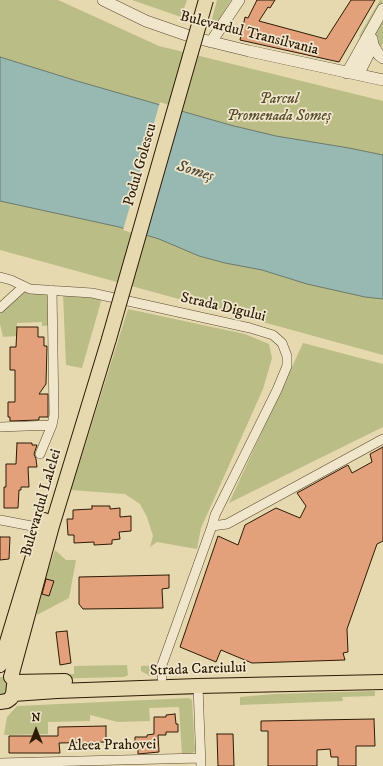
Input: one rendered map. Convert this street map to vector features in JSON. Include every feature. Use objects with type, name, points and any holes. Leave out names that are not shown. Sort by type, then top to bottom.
[{"type":"main road","name":"Podul Golescu","points":[[105,338],[198,0]]},
{"type":"main road","name":"Podul Golescu","points":[[105,338],[206,0]]},
{"type":"main road","name":"Bulevardul Lalelei","points":[[0,664],[42,528],[105,338]]},
{"type":"main road","name":"Bulevardul Lalelei","points":[[9,681],[105,338]]},
{"type":"main road","points":[[18,653],[20,663],[25,671],[45,682]]},
{"type":"main road","name":"Strada Careiului","points":[[9,681],[45,682],[383,673]]},
{"type":"main road","points":[[1,704],[7,701],[9,681]]},
{"type":"main road","name":"Strada Careiului","points":[[9,681],[57,691],[383,682]]},
{"type":"street","points":[[211,42],[238,0]]},
{"type":"street","name":"Bulevardul Transilvania","points":[[105,1],[146,22],[211,42],[383,80]]},
{"type":"street","points":[[373,26],[370,52],[362,68],[356,72],[347,72],[373,26],[383,9]]},
{"type":"street","points":[[372,39],[373,45],[379,55],[383,58]]},
{"type":"street","name":"Strada Digului","points":[[0,276],[23,287],[38,290],[98,295],[250,328],[273,335],[282,343],[287,356],[287,366],[277,390],[215,515],[162,665],[162,678]]},
{"type":"street","points":[[0,308],[23,287]]},
{"type":"street","points":[[40,454],[52,425],[54,395],[52,290]]},
{"type":"street","points":[[0,428],[52,425]]},
{"type":"street","points":[[212,526],[227,524],[383,439]]},
{"type":"street","points":[[0,520],[42,528]]},
{"type":"street","points":[[198,686],[201,762]]},
{"type":"street","name":"Aleea Prahovei","points":[[0,763],[201,762]]},
{"type":"green space","name":"Parcul Promenada Someș","points":[[0,0],[58,0],[159,46],[383,101],[383,355],[0,250]]},
{"type":"green space","points":[[132,0],[187,0],[181,17]]},
{"type":"green space","points":[[217,0],[231,0],[215,26],[210,27]]},
{"type":"green space","points":[[380,0],[383,1],[362,38],[359,36]]},
{"type":"green space","points":[[383,15],[382,46],[376,44],[376,32]]},
{"type":"green space","points":[[23,291],[52,293],[52,325],[42,326],[42,322],[17,323],[17,336],[3,337],[0,324],[0,312]]},
{"type":"green space","points":[[63,294],[102,298],[82,368],[66,365]]},
{"type":"green space","points":[[128,309],[245,334],[269,344],[272,358],[263,389],[201,528],[197,549],[157,542],[150,547],[153,536],[147,517],[140,504],[125,494],[71,490]]},
{"type":"green space","points":[[303,343],[383,364],[383,427],[229,503]]},
{"type":"green space","points":[[55,550],[66,560],[76,560],[69,598],[37,615],[36,611],[41,593],[49,596],[54,582],[45,579]]},
{"type":"green space","points":[[127,665],[128,675],[124,677],[43,679],[42,675],[74,674],[74,666]]},
{"type":"green space","points":[[158,665],[155,674],[150,676],[141,671],[141,666]]},
{"type":"green space","points":[[0,677],[3,677],[8,681],[6,693],[0,696]]},
{"type":"green space","points":[[192,689],[193,695],[119,696],[124,694]]},
{"type":"green space","points":[[375,691],[375,696],[342,697],[343,701],[240,705],[240,697],[275,694]]},
{"type":"green space","points":[[189,698],[192,700],[195,751],[190,755],[182,755],[179,707],[149,708],[150,721],[118,722],[90,715],[90,721],[48,722],[48,734],[4,735],[7,717],[17,706]]},
{"type":"water","name":"Someș","points":[[0,57],[230,125],[276,136],[383,155],[383,299],[365,297],[307,284],[262,270],[199,256],[159,239],[119,227],[0,201]]},
{"type":"pier","points":[[160,102],[181,109],[144,237],[123,230]]},
{"type":"building","points":[[257,0],[275,0],[270,8],[268,7],[259,21],[326,39],[351,0],[375,0],[339,62],[240,40],[245,17],[248,18]]},
{"type":"building","points":[[17,327],[38,327],[38,337],[44,337],[44,346],[47,346],[46,384],[39,394],[48,394],[48,417],[39,417],[39,420],[10,421],[10,417],[8,417],[8,402],[15,402],[15,370],[10,370],[10,347],[16,347]]},
{"type":"building","points":[[17,443],[32,443],[32,445],[37,445],[34,454],[37,467],[28,467],[29,487],[21,487],[21,490],[19,490],[18,508],[4,508],[6,464],[16,464]]},
{"type":"building","points":[[383,447],[383,541],[377,544],[347,629],[348,652],[343,653],[345,660],[252,663],[221,650],[216,662],[180,647],[218,536],[238,545],[245,525],[276,508],[300,518],[306,506],[297,493],[348,465],[352,473],[372,462],[370,454]]},
{"type":"building","points":[[92,506],[110,506],[110,509],[120,508],[120,517],[131,516],[131,531],[119,532],[120,539],[112,540],[112,544],[94,545],[94,542],[74,543],[74,535],[68,535],[67,519],[73,519],[73,510],[92,509]]},
{"type":"building","points":[[0,537],[10,537],[9,559],[0,560]]},
{"type":"building","points":[[169,575],[169,588],[162,589],[163,608],[83,609],[79,604],[79,577]]},
{"type":"building","points":[[46,579],[54,581],[49,596],[42,594]]},
{"type":"building","points":[[67,631],[71,663],[60,665],[56,632]]},
{"type":"building","points":[[175,714],[176,724],[178,724],[178,732],[166,732],[166,735],[158,735],[159,752],[138,754],[138,746],[135,746],[135,737],[147,737],[147,735],[154,734],[154,717],[166,717],[166,715]]},
{"type":"building","points":[[374,719],[375,746],[356,746],[356,766],[338,766],[338,757],[331,757],[330,749],[317,750],[317,766],[268,766],[268,731],[261,731],[261,721]]},
{"type":"building","points":[[106,726],[106,742],[59,743],[60,753],[9,753],[9,736],[58,736],[58,727]]},
{"type":"building","points":[[217,734],[233,734],[234,766],[218,766]]}]
